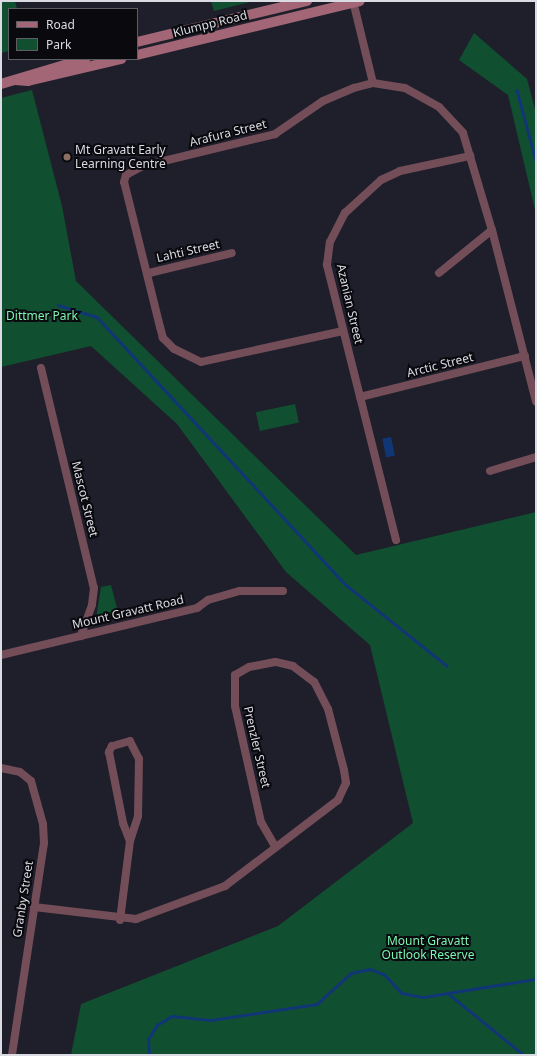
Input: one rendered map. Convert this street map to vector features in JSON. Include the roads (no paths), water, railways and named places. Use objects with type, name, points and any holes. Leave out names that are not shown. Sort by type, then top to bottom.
[{"type":"main road","name":"Klumpp Road","points":[[138,42],[307,1]]},
{"type":"main road","name":"Klumpp Road","points":[[138,55],[355,2]]},
{"type":"main road","points":[[1,84],[15,80],[27,74],[81,60]]},
{"type":"main road","points":[[15,80],[28,82],[117,60]]},
{"type":"street","points":[[355,2],[373,83]]},
{"type":"street","name":"Arafura Street","points":[[343,331],[201,362],[186,357],[163,338],[149,273],[124,182],[126,175],[143,166],[275,134],[337,93],[373,83],[405,88],[438,107],[463,133],[492,230],[536,401]]},
{"type":"street","name":"Azanian Street","points":[[396,540],[327,265],[330,242],[345,213],[381,180],[400,172],[470,156]]},
{"type":"street","points":[[440,273],[492,230]]},
{"type":"street","name":"Lahti Street","points":[[149,273],[232,253]]},
{"type":"street","name":"Arctic Street","points":[[360,398],[525,356]]},
{"type":"street","name":"Mascot Street","points":[[41,368],[94,588],[92,605],[81,636]]},
{"type":"street","points":[[490,471],[536,457]]},
{"type":"street","name":"Mount Gravatt Road","points":[[1,655],[197,608],[208,600],[240,591],[283,591]]},
{"type":"street","name":"Prenzler Street","points":[[34,907],[120,920],[136,919],[225,886],[275,846],[338,800],[346,783],[328,709],[314,682],[293,666],[275,662],[249,667],[235,675],[235,706],[262,822],[275,846]]},
{"type":"street","points":[[120,920],[130,841],[138,816],[139,759],[130,742],[112,746],[109,752],[123,823],[130,841]]},
{"type":"street","name":"Granby Street","points":[[1,768],[20,772],[30,782],[43,824],[44,844],[12,1055]]},
{"type":"water","points":[[391,437],[395,456],[386,457],[382,439]]},
{"type":"waterway","points":[[517,90],[536,161]]},
{"type":"waterway","points":[[58,305],[97,317],[346,585],[447,666]]},
{"type":"waterway","points":[[149,1055],[148,1039],[157,1025],[172,1016],[211,1020],[317,1004],[351,973],[370,969],[384,974],[402,993],[423,997],[536,979]]},
{"type":"waterway","points":[[450,995],[524,1055]]},
{"type":"place","name":"Mt Gravatt Early Learning Centre","points":[[67,157]]},
{"type":"park label","name":"Dittmer Park","points":[[42,316]]},
{"type":"park label","name":"Mount Gravatt Outlook Reserve","points":[[428,948]]}]
